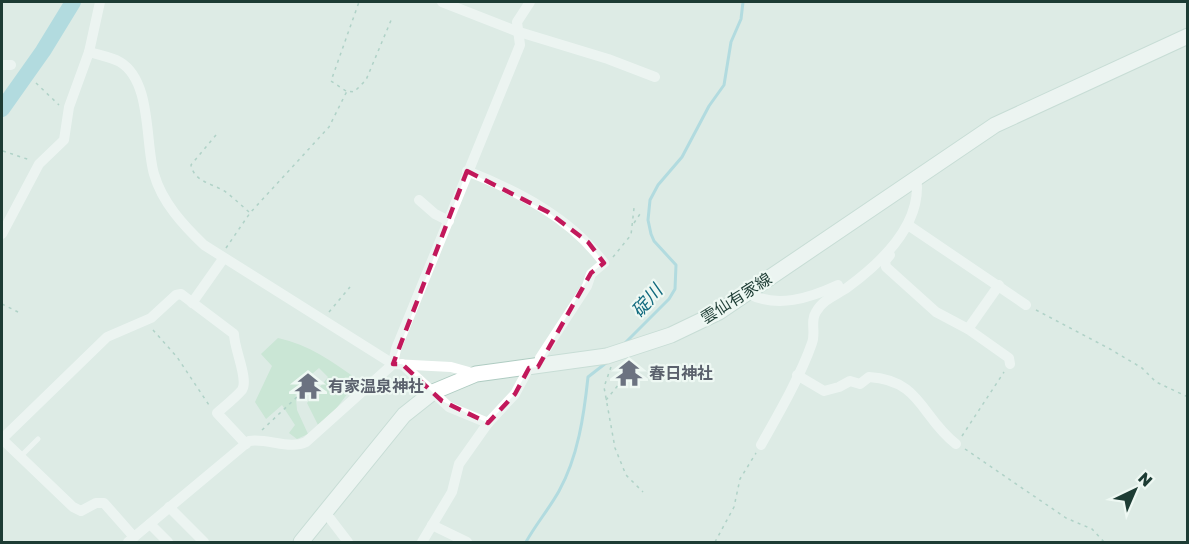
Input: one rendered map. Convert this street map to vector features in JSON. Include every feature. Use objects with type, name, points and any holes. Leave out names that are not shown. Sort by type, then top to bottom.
[{"type":"main road","name":"雲仙有家線","points":[[301,543],[404,415],[434,392],[476,374],[607,356],[671,335],[719,312],[916,176],[995,125],[1188,36]]},
{"type":"street","points":[[2,234],[39,164],[64,140],[69,107],[89,52],[100,2]]},
{"type":"street","points":[[442,2],[516,31],[608,59],[655,77]]},
{"type":"street","points":[[398,364],[396,349],[520,45],[516,31],[517,22],[530,2]]},
{"type":"street","points":[[89,52],[119,61],[133,75],[144,104],[153,172],[160,190],[182,223],[223,259],[398,364],[449,407],[488,423]]},
{"type":"street","points":[[422,543],[452,492],[459,464],[488,423],[510,401],[587,286],[591,274],[604,263],[588,242],[548,212],[493,181],[467,171]]},
{"type":"street","points":[[761,445],[812,343],[815,313],[828,299],[863,274],[892,247],[908,225],[916,190],[916,176]]},
{"type":"street","points":[[419,200],[435,214],[449,221]]},
{"type":"street","points":[[908,225],[1026,305]]},
{"type":"street","points":[[892,247],[893,250],[885,261],[886,267],[936,312],[968,329],[1009,358],[1010,364]]},
{"type":"street","points":[[192,303],[223,259]]},
{"type":"street","points":[[747,293],[766,299],[800,299],[817,295],[863,274]]},
{"type":"street","points":[[968,329],[999,285]]},
{"type":"street","points":[[246,444],[217,413],[243,388],[246,380],[234,350],[234,334],[181,294],[176,295],[158,312],[146,319],[107,337],[2,439],[73,507],[81,511],[96,503],[104,503],[131,540],[246,444],[249,441],[266,439],[298,446],[306,442],[398,364],[451,367],[476,374]]},
{"type":"street","points":[[797,375],[824,391],[850,381],[860,384],[869,377],[894,380],[906,389],[957,444]]},
{"type":"street","points":[[170,507],[204,543]]},
{"type":"street","points":[[325,512],[348,543]]},
{"type":"street","points":[[150,524],[168,543]]},
{"type":"street","points":[[432,525],[467,543]]},
{"type":"lane","points":[[20,458],[38,439]]},
{"type":"path","points":[[359,2],[331,81],[347,91],[354,92],[366,80],[392,18]]},
{"type":"path","points":[[36,83],[55,102],[69,107]]},
{"type":"path","points":[[223,259],[229,244],[250,213],[329,127],[347,91]]},
{"type":"path","points":[[216,135],[191,165],[192,170],[206,184],[221,189],[250,213]]},
{"type":"path","points":[[3,151],[39,164]]},
{"type":"path","points":[[604,263],[611,259],[631,235],[634,223],[633,208]]},
{"type":"path","points":[[634,223],[640,214]]},
{"type":"path","points":[[323,318],[350,287]]},
{"type":"path","points":[[2,304],[18,312]]},
{"type":"path","points":[[1026,305],[1110,349],[1142,368],[1156,382],[1188,398]]},
{"type":"path","points":[[146,319],[177,357],[201,396],[217,413]]},
{"type":"path","points":[[625,351],[606,378],[606,400],[622,470],[643,492]]},
{"type":"path","points":[[1010,364],[957,444],[1066,518],[1092,529],[1104,543]]},
{"type":"path","points":[[606,400],[624,378]]},
{"type":"path","points":[[261,430],[298,396]]},
{"type":"path","points":[[715,543],[734,507],[740,479],[761,445]]},
{"type":"highlighted area","points":[[467,171],[548,212],[588,242],[604,263],[591,273],[538,367],[529,368],[515,394],[488,423],[442,401],[402,364],[393,364]]},
{"type":"green space","points":[[278,338],[310,349],[358,380],[335,410],[318,425],[307,403],[328,377],[319,368],[295,388],[297,410],[308,434],[297,439],[289,433],[295,425],[282,405],[266,419],[255,402],[272,366],[261,354]]},
{"type":"waterway","points":[[2,109],[43,51],[73,2]]},
{"type":"waterway","name":"碇川","points":[[625,343],[669,299],[675,289],[676,265],[654,241],[651,234],[648,220],[650,200],[658,185],[682,157],[709,106],[724,85],[731,42],[741,19],[743,2]]},
{"type":"waterway","name":"碇川","points":[[526,542],[566,478],[582,421],[588,377],[606,363]]},
{"type":"place","name":"春日神社","points":[[629,373]]},
{"type":"place","name":"有家温泉神社","points":[[308,386]]}]
